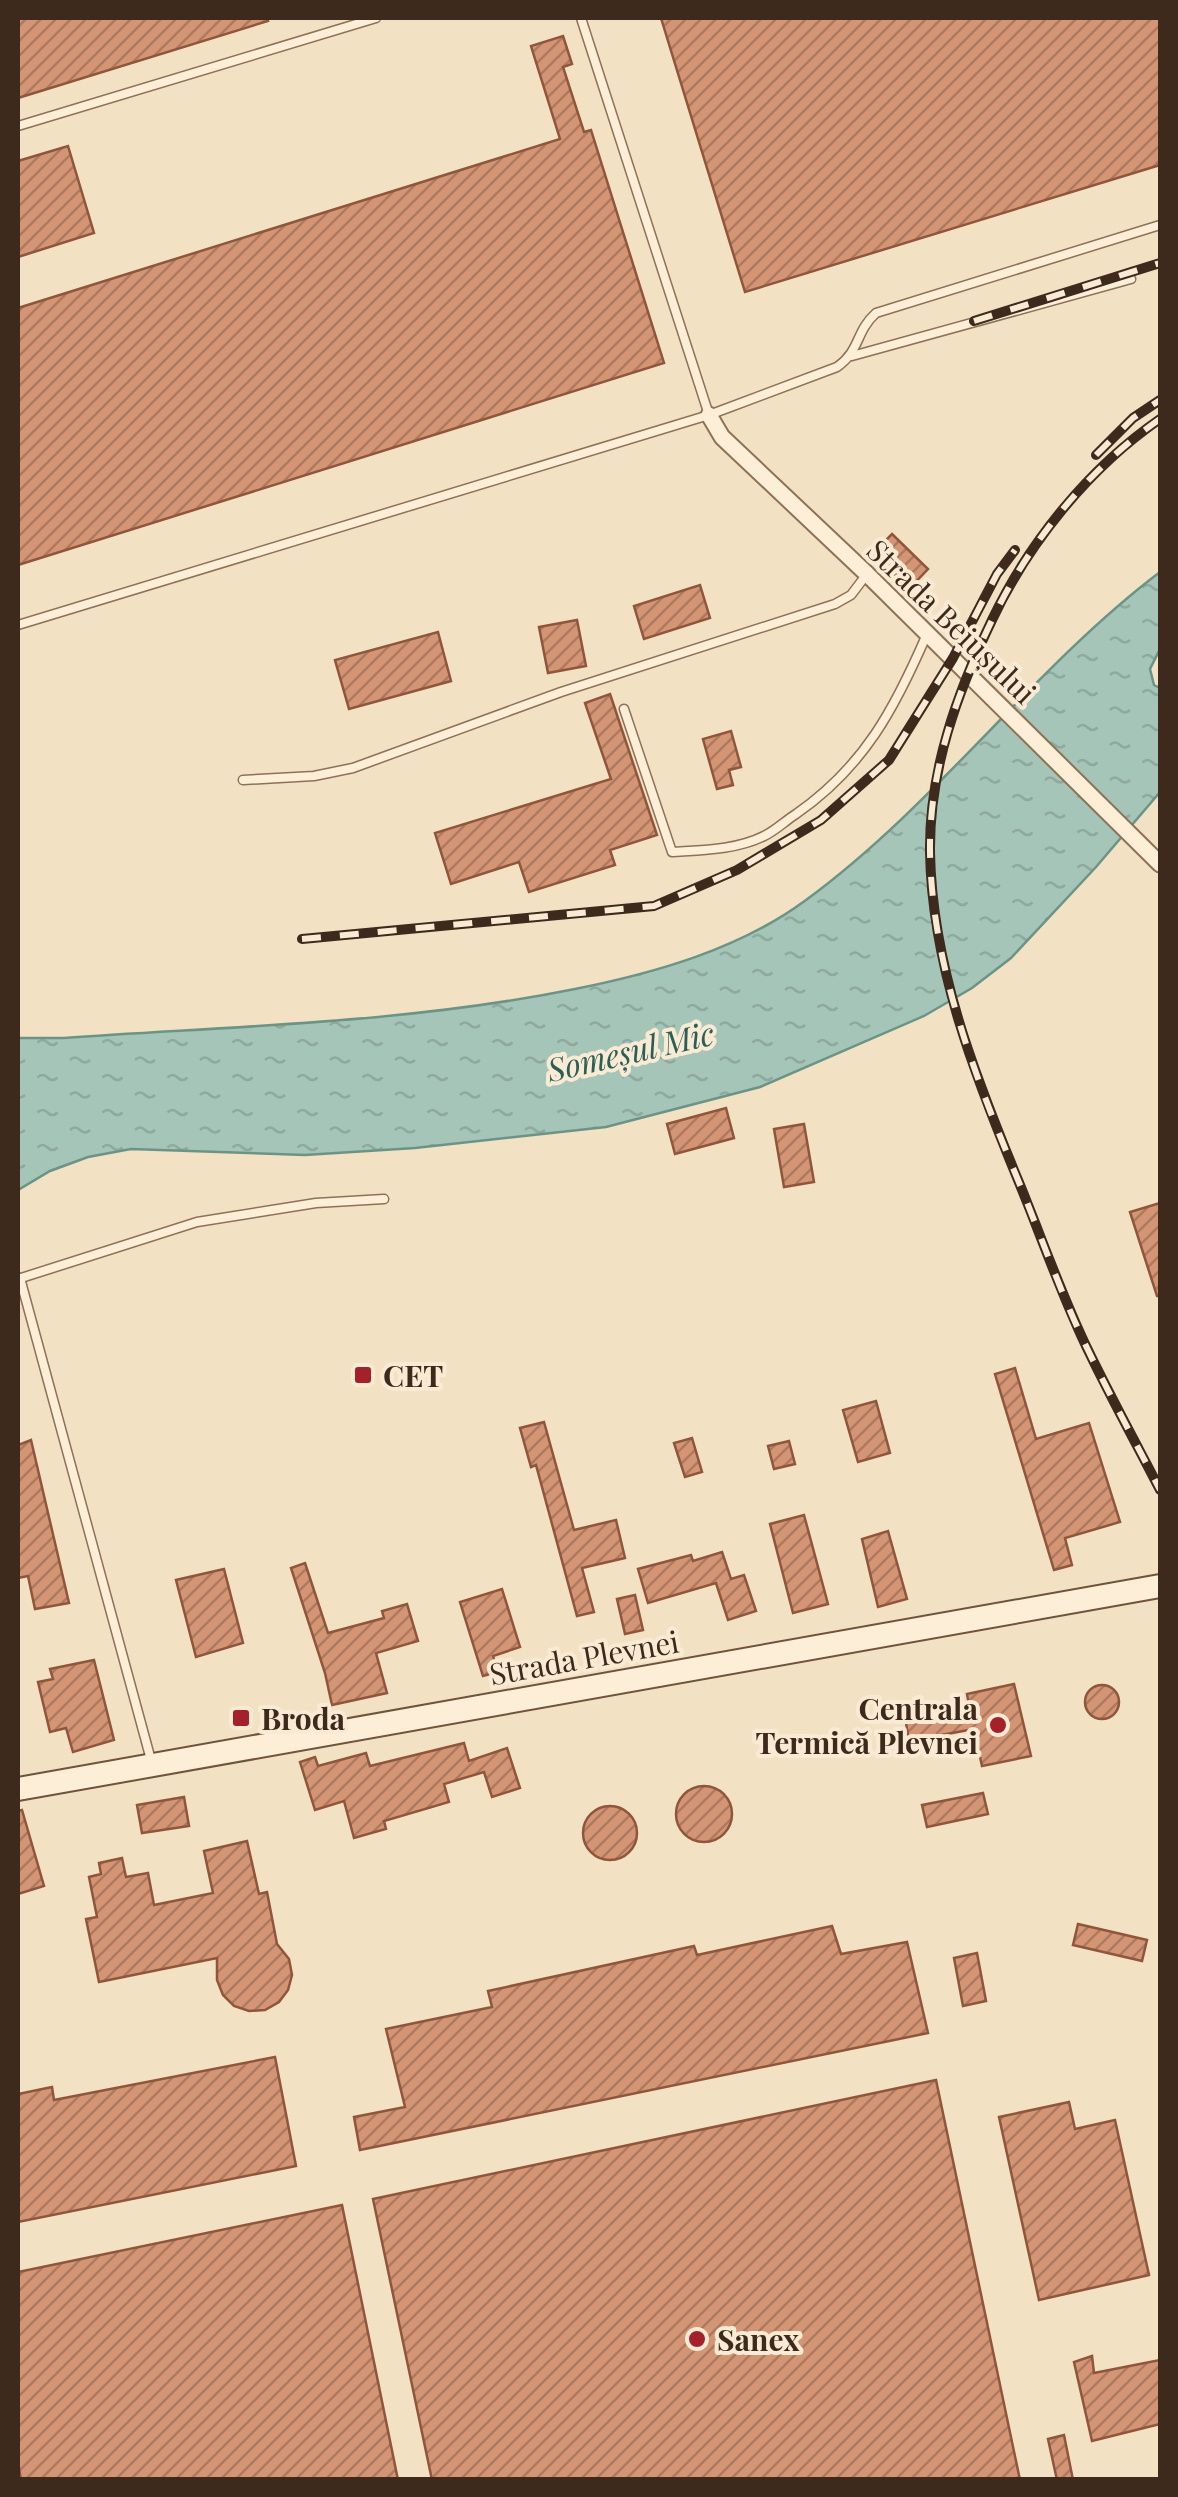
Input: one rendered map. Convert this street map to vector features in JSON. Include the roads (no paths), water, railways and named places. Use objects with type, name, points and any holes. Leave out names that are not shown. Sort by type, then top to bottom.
[{"type":"main road","name":"Strada Plevnei","points":[[18,1789],[1160,1586]]},
{"type":"street","name":"Strada Beiușului","points":[[709,415],[722,437],[867,574],[1160,864]]},
{"type":"lane","points":[[18,126],[376,18]]},
{"type":"lane","points":[[582,18],[709,415]]},
{"type":"lane","points":[[852,356],[864,324],[876,314],[1160,225]]},
{"type":"lane","points":[[18,625],[709,415],[837,367],[852,356],[1131,279]]},
{"type":"lane","points":[[243,780],[314,776],[353,768],[560,692],[835,604],[852,594],[867,574]]},
{"type":"lane","points":[[624,709],[672,852],[717,850],[763,837],[814,802],[860,759],[899,699],[928,634]]},
{"type":"lane","points":[[152,1764],[19,1278],[197,1222],[316,1204],[384,1199]]},
{"type":"water","name":"Someșul Mic","points":[[1160,572],[1160,649],[1150,669],[1154,685],[1160,688],[1160,792],[1011,958],[972,988],[924,1016],[760,1087],[606,1127],[415,1148],[305,1155],[131,1149],[88,1157],[50,1171],[18,1190],[18,1038],[257,1026],[448,1009],[605,983],[696,957],[780,917],[854,862],[942,780],[1069,651]]},
{"type":"railway","points":[[974,321],[1160,263]]},
{"type":"railway","points":[[1096,455],[1133,418],[1160,400]]},
{"type":"railway","points":[[1160,419],[1085,484],[1043,535],[1007,591],[967,676],[948,733],[934,791],[930,852],[947,979],[972,1061],[1078,1328],[1160,1490]]},
{"type":"railway","points":[[302,939],[654,906],[737,870],[821,820],[889,760],[953,658],[997,574],[1015,550]]},
{"type":"place","name":"CET","points":[[363,1375]]},
{"type":"place","name":"Broda","points":[[241,1718]]},
{"type":"place","name":"Centrala Termică Plevnei","points":[[998,1725]]},
{"type":"place","name":"Sanex","points":[[697,2339]]}]
